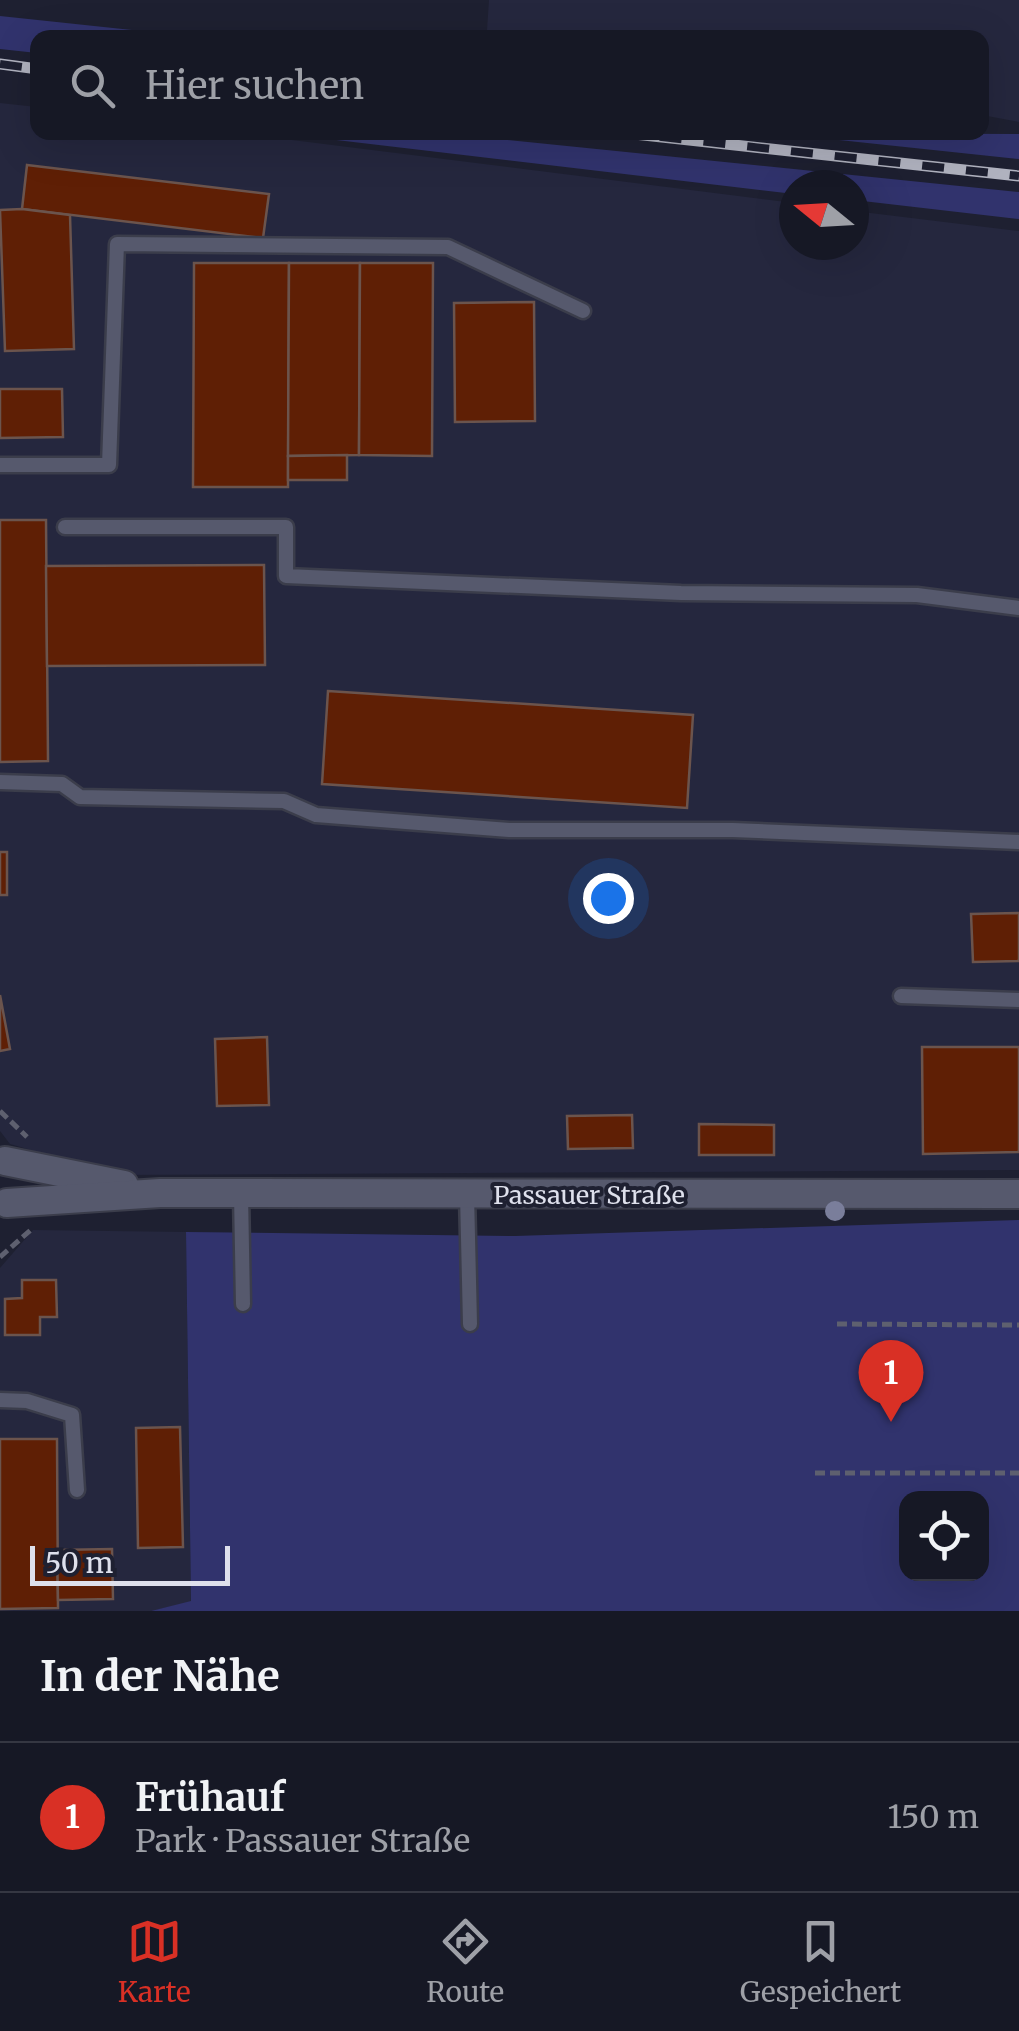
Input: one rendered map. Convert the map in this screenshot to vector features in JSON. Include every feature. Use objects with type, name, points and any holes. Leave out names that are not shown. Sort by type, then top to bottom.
[{"type":"street","name":"Passauer Straße","points":[[3,1156],[160,1193]]},
{"type":"street","points":[[3,1156],[4,1211]]},
{"type":"street","name":"Passauer Straße","points":[[4,1211],[160,1193],[1019,1194]]},
{"type":"lane","points":[[0,465],[108,465],[116,244],[448,247],[584,310]]},
{"type":"lane","points":[[65,527],[286,527],[286,576],[682,593],[917,595],[1019,608]]},
{"type":"lane","points":[[0,782],[62,784],[80,797],[284,802],[316,815],[509,830],[733,830],[1019,842]]},
{"type":"lane","points":[[901,996],[1019,1000]]},
{"type":"lane","points":[[241,1194],[242,1304]]},
{"type":"lane","points":[[468,1194],[470,1324]]},
{"type":"lane","points":[[0,1400],[27,1401],[72,1415],[77,1490]]},
{"type":"path","points":[[0,1257],[42,1222]]},
{"type":"path","points":[[837,1324],[1019,1326]]},
{"type":"path","points":[[815,1473],[1019,1473]]},
{"type":"shaded area","points":[[489,0],[1019,0],[1019,122],[989,116],[989,30],[487,30]]},
{"type":"shaded area","points":[[0,16],[132,30],[30,30],[30,52],[0,49]]},
{"type":"shaded area","points":[[0,103],[30,106],[30,140],[292,140],[779,201],[779,260],[869,260],[869,213],[1019,231],[1019,1170],[117,1175],[10,1144],[0,1131]]},
{"type":"shaded area","points":[[989,134],[1019,134],[1019,159],[839,140],[989,140]]},
{"type":"shaded area","points":[[336,140],[508,140],[803,170],[779,170],[779,192]]},
{"type":"shaded area","points":[[869,177],[1019,192],[1019,219],[869,202]]},
{"type":"shaded area","points":[[1019,1220],[1019,1611],[151,1611],[191,1601],[186,1232],[515,1236]]},
{"type":"shaded area","points":[[33,1230],[186,1232],[191,1602],[151,1611],[0,1611],[0,1268]]},
{"type":"building","points":[[27,165],[269,194],[263,238],[22,209]]},
{"type":"building","points":[[0,210],[70,215],[74,349],[5,351]]},
{"type":"building","points":[[194,263],[289,263],[288,487],[193,487]]},
{"type":"building","points":[[289,263],[360,263],[359,455],[288,456]]},
{"type":"building","points":[[360,263],[433,263],[432,456],[359,455]]},
{"type":"building","points":[[534,302],[535,421],[455,422],[454,303]]},
{"type":"building","points":[[0,389],[62,389],[63,437],[0,438]]},
{"type":"building","points":[[347,455],[347,480],[288,480],[288,456]]},
{"type":"building","points":[[0,520],[46,520],[48,761],[0,762]]},
{"type":"building","points":[[264,565],[265,665],[47,666],[46,566]]},
{"type":"building","points":[[328,691],[693,715],[687,808],[322,784]]},
{"type":"building","points":[[0,852],[7,852],[7,895],[0,895]]},
{"type":"building","points":[[1019,913],[1019,961],[973,962],[971,914]]},
{"type":"building","points":[[0,995],[10,1049],[0,1051]]},
{"type":"building","points":[[267,1037],[269,1105],[217,1106],[215,1039]]},
{"type":"building","points":[[922,1047],[1019,1047],[1019,1152],[923,1154]]},
{"type":"building","points":[[632,1115],[633,1148],[568,1149],[567,1116]]},
{"type":"building","points":[[699,1124],[774,1125],[774,1155],[699,1155]]},
{"type":"building","points":[[22,1280],[56,1280],[57,1317],[40,1317],[40,1335],[5,1335],[5,1299],[22,1298]]},
{"type":"building","points":[[180,1427],[183,1547],[138,1548],[136,1428]]},
{"type":"building","points":[[0,1439],[57,1439],[58,1608],[0,1609]]},
{"type":"building","points":[[112,1549],[113,1599],[58,1600],[57,1550]]},
{"type":"railway","points":[[0,64],[30,68]]},
{"type":"railway","points":[[689,140],[1019,176]]},
{"type":"place","name":"Frühauf","points":[[891,1422]]}]
